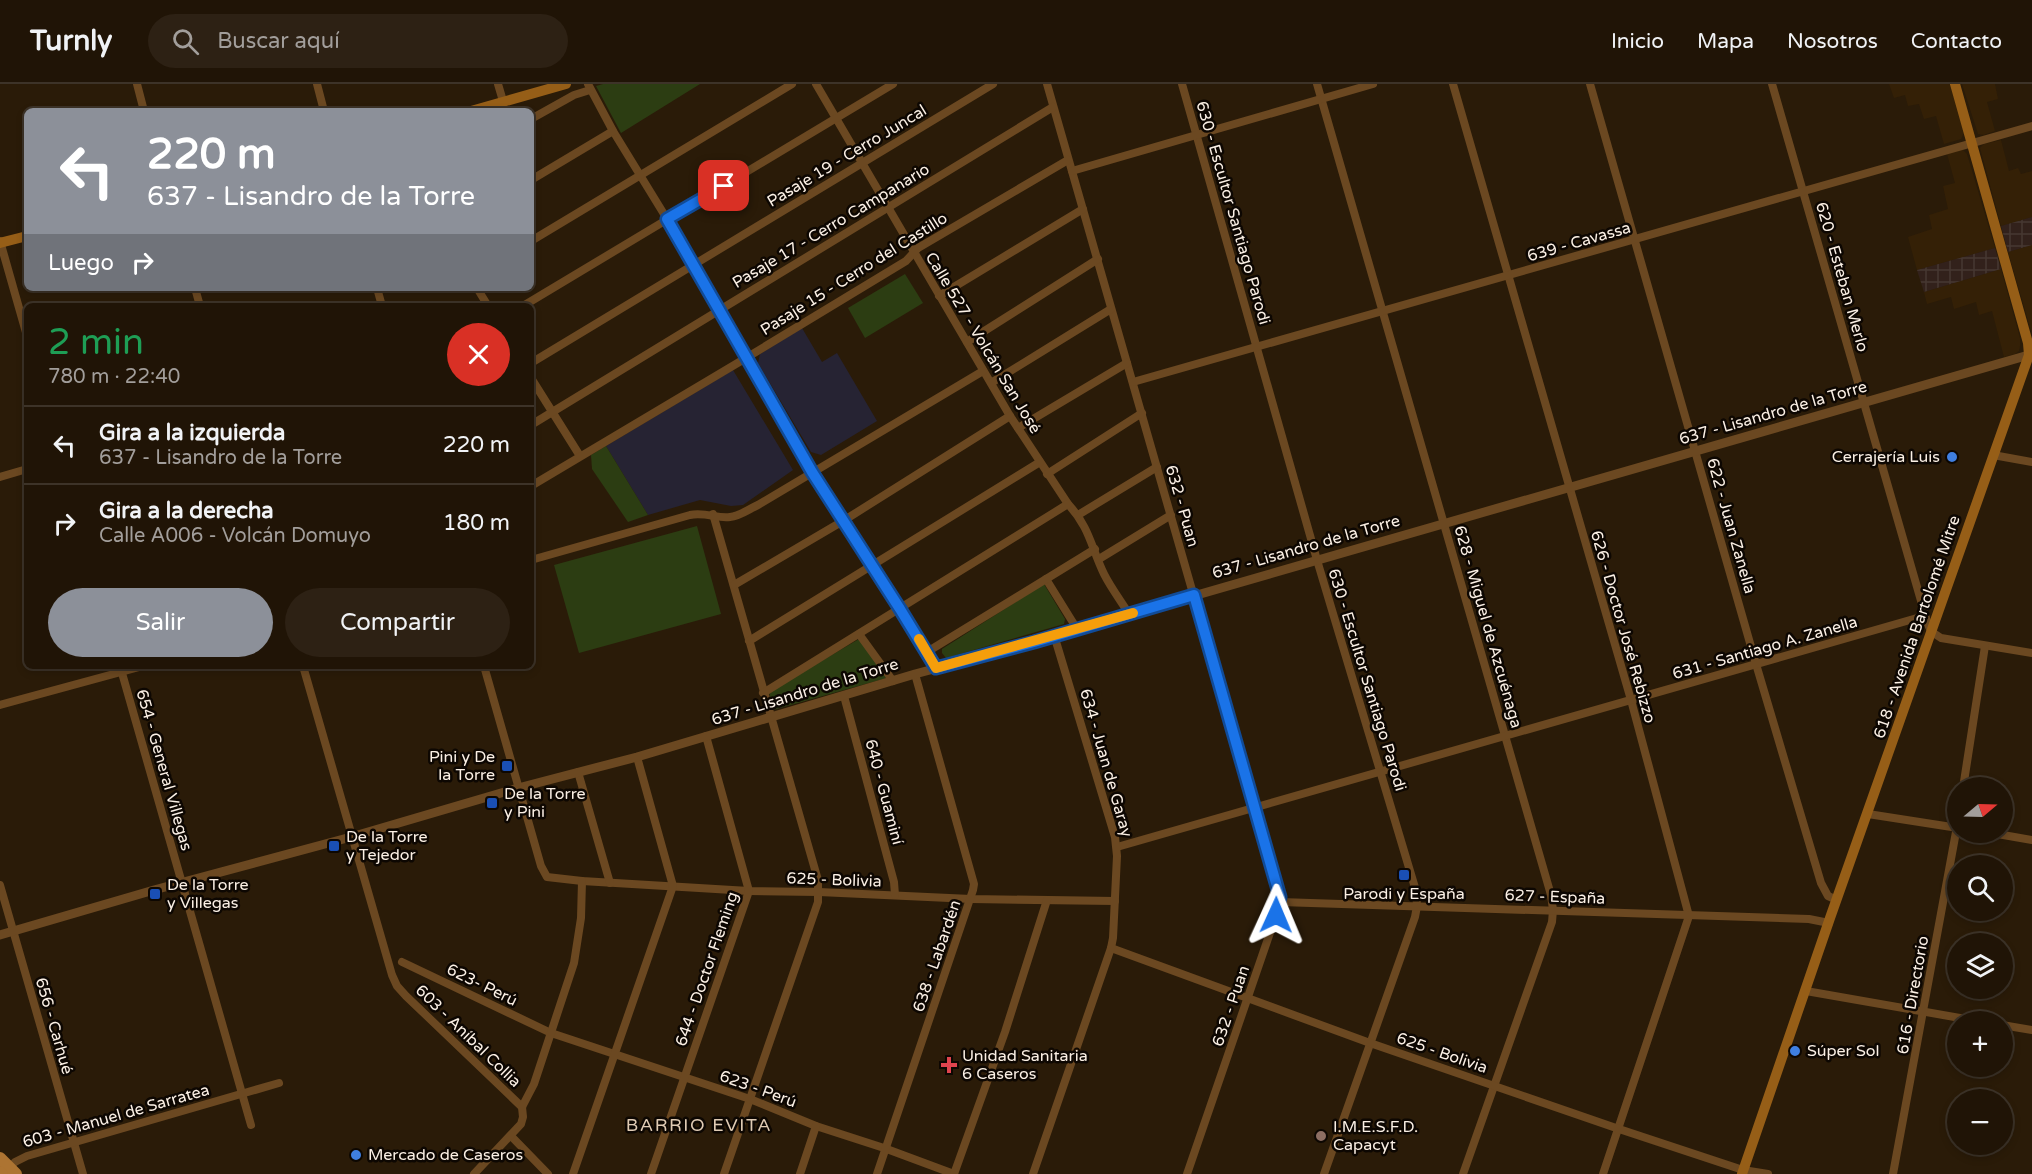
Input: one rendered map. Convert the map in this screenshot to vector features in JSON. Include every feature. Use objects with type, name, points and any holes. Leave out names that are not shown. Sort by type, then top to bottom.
[{"type":"main road","points":[[482,108],[566,84]]},
{"type":"main road","points":[[1955,84],[2030,355]]},
{"type":"main road","points":[[0,243],[24,237]]},
{"type":"main road","name":"618 - Avenida Bartolomé Mitre","points":[[1743,1172],[1828,922],[2030,355]]},
{"type":"main road","points":[[0,1158],[6,1172]]},
{"type":"street","points":[[137,84],[143,108]]},
{"type":"street","points":[[317,84],[323,108]]},
{"type":"street","points":[[498,84],[503,102]]},
{"type":"street","points":[[534,240],[792,84]]},
{"type":"street","name":"Calle 527 - Volcán San José","points":[[816,84],[1010,416],[1047,474],[1078,515],[1105,575],[1129,614]]},
{"type":"street","points":[[528,303],[893,84]]},
{"type":"street","name":"Pasaje 19 - Cerro Juncal","points":[[534,361],[993,84]]},
{"type":"street","name":"632 - Puan","points":[[1047,84],[1255,807],[1280,902],[1187,1174]]},
{"type":"street","name":"630 - Escultor Santiago Parodi","points":[[1182,84],[1317,560],[1416,891],[1415,917],[1324,1174]]},
{"type":"street","name":"628 - Miguel de Azcuénaga","points":[[1317,84],[1551,895],[1552,922],[1463,1174]]},
{"type":"street","points":[[1072,171],[1373,84]]},
{"type":"street","name":"626 - Doctor José Rebizzo","points":[[1453,84],[1631,700],[1689,916]]},
{"type":"street","name":"622 - Juan Zanella","points":[[1590,84],[1821,883],[1828,896],[1836,900]]},
{"type":"street","name":"620 - Esteban Merlo","points":[[1772,84],[1924,616]]},
{"type":"street","points":[[534,117],[589,87],[812,472],[936,668]]},
{"type":"street","name":"Pasaje 17 - Cerro Campanario","points":[[534,423],[1053,107]]},
{"type":"street","name":"639 - Cavassa","points":[[1133,382],[2032,126]]},
{"type":"street","points":[[534,178],[613,131]]},
{"type":"street","name":"Pasaje 15 - Cerro del Castillo","points":[[534,484],[906,261],[918,248],[1068,160]]},
{"type":"street","points":[[939,296],[1083,209]]},
{"type":"street","points":[[0,243],[24,326]]},
{"type":"street","points":[[967,342],[1098,259]]},
{"type":"street","points":[[991,383],[1111,309]]},
{"type":"street","name":"637 - Lisandro de la Torre","points":[[0,935],[518,788],[637,757],[915,674],[1077,630],[1444,522],[2030,355]]},
{"type":"street","points":[[1018,428],[1127,363]]},
{"type":"street","points":[[534,559],[690,514],[702,513],[730,517],[747,510],[983,371]]},
{"type":"street","points":[[534,383],[580,456]]},
{"type":"street","points":[[1047,474],[1142,413]]},
{"type":"street","points":[[734,585],[843,521],[1010,416]]},
{"type":"street","points":[[1993,455],[2032,462]]},
{"type":"street","points":[[749,641],[1040,462]]},
{"type":"street","points":[[1078,515],[1156,467]]},
{"type":"street","points":[[0,477],[24,470]]},
{"type":"street","points":[[763,693],[1068,504]]},
{"type":"street","points":[[713,514],[818,880],[819,892],[818,902],[724,1174]]},
{"type":"street","points":[[1099,559],[1171,515]]},
{"type":"street","points":[[927,652],[1095,549]]},
{"type":"street","points":[[1046,579],[1077,630]]},
{"type":"street","points":[[1924,616],[1932,632],[1941,638],[2032,653]]},
{"type":"street","name":"631 - Santiago A. Zanella","points":[[1117,847],[1924,616]]},
{"type":"street","points":[[859,634],[893,681]]},
{"type":"street","name":"634 - Juan de Garay","points":[[1033,1174],[1111,948],[1115,901],[1117,847],[1054,635]]},
{"type":"street","points":[[1965,777],[1985,646]]},
{"type":"street","points":[[0,705],[121,669]]},
{"type":"street","name":"654 - General Villegas","points":[[121,669],[250,1125]]},
{"type":"street","name":"603 - Aníbal Collia","points":[[304,669],[384,950],[397,986],[522,1107]]},
{"type":"street","points":[[485,669],[518,788]]},
{"type":"street","name":"638 - Labardén","points":[[877,1174],[971,899],[974,884],[915,674]]},
{"type":"street","name":"640 - Guaminí","points":[[844,696],[894,882],[895,895]]},
{"type":"street","name":"644 - Doctor Fleming","points":[[651,1174],[749,891],[706,736]]},
{"type":"street","points":[[573,1174],[673,886],[637,757]]},
{"type":"street","points":[[578,772],[610,883]]},
{"type":"street","name":"625 - Bolivia","points":[[518,788],[541,866],[547,877],[749,891],[971,899],[1115,901]]},
{"type":"street","points":[[1868,813],[1947,824]]},
{"type":"street","points":[[2013,837],[2032,840]]},
{"type":"street","name":"616 - Directorio","points":[[1893,1174],[1954,843]]},
{"type":"street","points":[[474,1174],[521,1124],[522,1107],[534,1084],[569,981],[578,945],[582,881]]},
{"type":"street","name":"656 - Carhué","points":[[0,885],[82,1174]]},
{"type":"street","points":[[954,1174],[1005,1032],[1047,900]]},
{"type":"street","name":"627 - España","points":[[1280,902],[1809,919],[1828,922]]},
{"type":"street","points":[[1603,1174],[1689,916]]},
{"type":"street","name":"625 - Bolivia","points":[[1111,948],[1370,1043],[1743,1172],[1768,1174]]},
{"type":"street","name":"623- Perú","points":[[402,962],[551,1033]]},
{"type":"street","points":[[1806,991],[1947,1016]]},
{"type":"street","points":[[2013,1027],[2032,1030]]},
{"type":"street","name":"623 - Perú","points":[[551,1033],[750,1099],[816,1126],[954,1174]]},
{"type":"street","name":"603 - Manuel de Sarratea","points":[[6,1172],[19,1159],[27,1156],[279,1083]]},
{"type":"street","points":[[800,1174],[816,1126]]},
{"type":"street","points":[[511,1136],[548,1174]]},
{"type":"shaded area","points":[[1889,84],[1950,84],[1964,133],[1961,139],[1944,144],[1936,116],[1924,119],[1919,104],[1908,106],[1905,95],[1894,98]]},
{"type":"shaded area","points":[[1962,84],[1995,84],[1998,99],[1987,102],[1995,131],[1983,135],[1978,134]]},
{"type":"shaded area","points":[[2001,140],[2009,171],[2018,168],[2021,174],[2032,171],[2032,217],[2001,226],[1980,148],[1984,144]]},
{"type":"shaded area","points":[[1962,149],[1967,154],[1995,248],[1917,270],[1908,237],[1932,229],[1929,215],[1948,209],[1943,186],[1955,183],[1947,154]]},
{"type":"shaded area","points":[[2032,217],[2032,245],[2008,252],[2001,226]]},
{"type":"shaded area","points":[[2032,245],[2032,334],[2008,252]]},
{"type":"shaded area","points":[[1995,248],[2001,269],[1924,292],[1917,270]]},
{"type":"shaded area","points":[[2001,269],[2020,338],[2019,351],[2004,357],[1992,311],[1979,315],[1976,302],[1954,309],[1951,297],[1927,304],[1924,292]]},
{"type":"shaded area","points":[[802,328],[822,362],[837,353],[877,421],[821,455],[811,452],[758,363],[760,354]]},
{"type":"shaded area","points":[[733,370],[793,470],[743,505],[731,506],[700,500],[648,515],[606,446]]},
{"type":"green space","points":[[603,84],[700,84],[621,133],[596,86]]},
{"type":"green space","points":[[905,274],[923,303],[865,338],[848,308]]},
{"type":"green space","points":[[606,446],[648,515],[628,522],[592,469],[591,455]]},
{"type":"green space","points":[[697,526],[721,614],[579,653],[554,565]]},
{"type":"green space","points":[[1044,584],[1065,619],[1064,624],[946,658],[942,653],[942,649]]},
{"type":"green space","points":[[859,639],[887,678],[773,710],[769,692]]},
{"type":"slow traffic","points":[[919,639],[936,668],[1133,613]]},
{"type":"place","name":"Cerrajería Luis","points":[[1952,457]]},
{"type":"place","name":"Pini y De la Torre","points":[[507,766]]},
{"type":"place","name":"De la Torre y Pini","points":[[492,803]]},
{"type":"place","name":"De la Torre y Tejedor","points":[[334,846]]},
{"type":"place","name":"Parodi y España","points":[[1404,875]]},
{"type":"place","name":"De la Torre y Villegas","points":[[155,894]]},
{"type":"place","name":"Súper Sol","points":[[1795,1051]]},
{"type":"place","name":"Unidad Sanitaria 6 Caseros","points":[[949,1065]]},
{"type":"place","name":"I.M.E.S.F.D. Capacyt","points":[[1321,1136]]},
{"type":"place","name":"Mercado de Caseros","points":[[356,1155]]},
{"type":"district","name":"BARRIO EVITA","points":[[699,1125]]},
{"type":"route","points":[[724,186],[667,219],[812,472],[936,668],[1077,630],[1194,595],[1280,897],[1276,915]]}]
